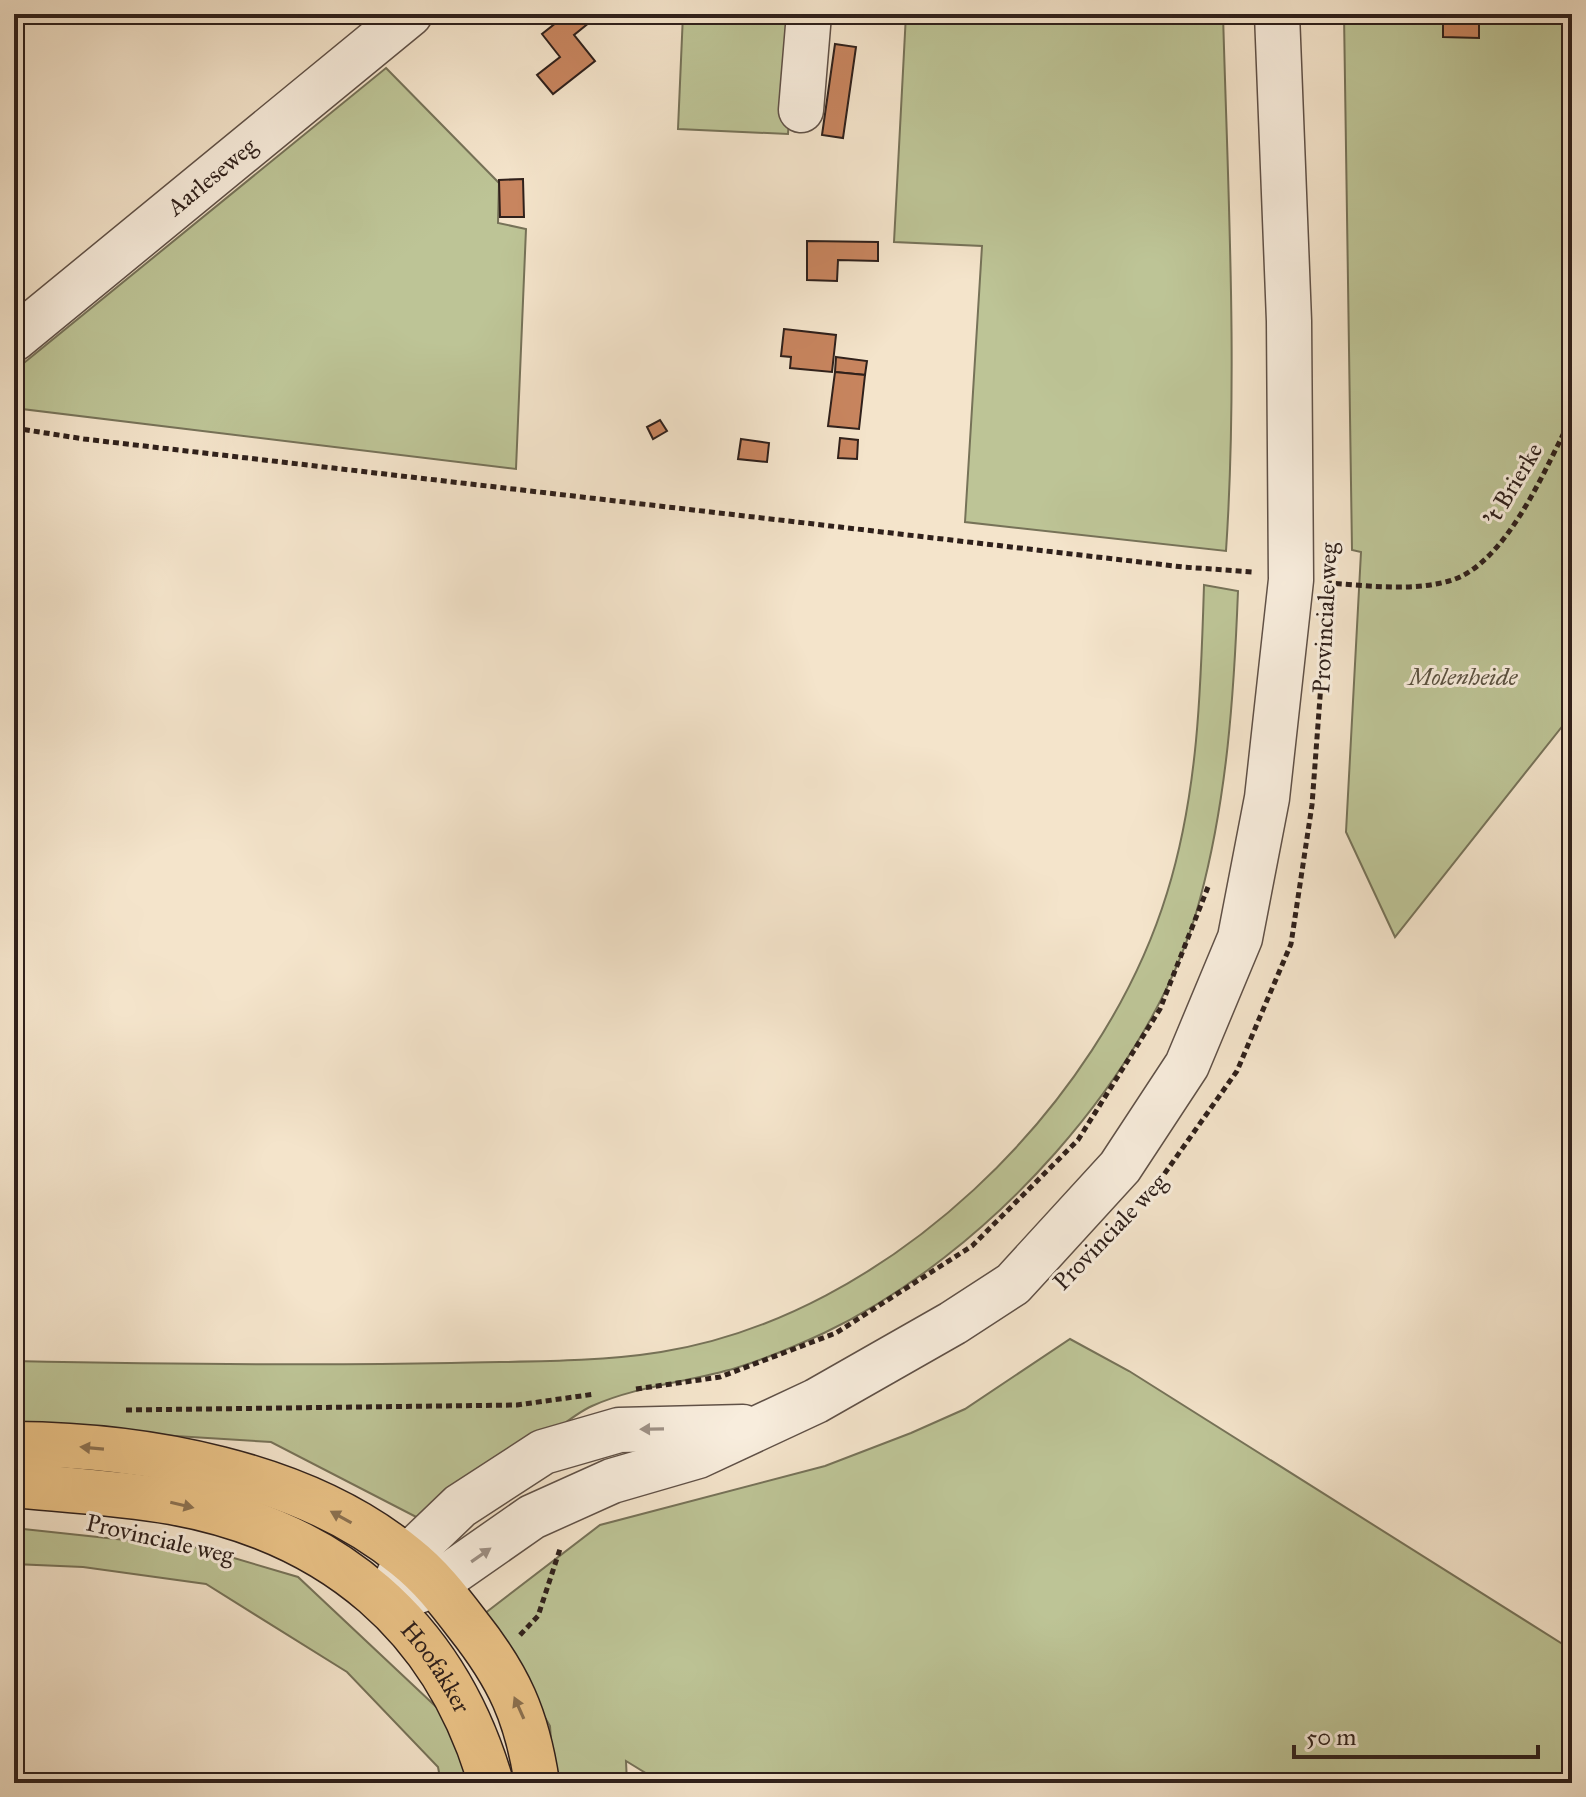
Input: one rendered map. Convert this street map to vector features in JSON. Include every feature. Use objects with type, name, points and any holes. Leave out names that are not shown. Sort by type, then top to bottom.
[{"type":"main road","points":[[14,1444],[120,1450],[235,1472],[307,1498],[386,1541],[421,1570],[491,1654],[529,1732],[537,1783]]},
{"type":"main road","name":"Provinciale weg","points":[[14,1485],[173,1502],[237,1519],[333,1561],[387,1603]]},
{"type":"main road","name":"Hoofakker","points":[[387,1603],[449,1680],[478,1741],[491,1783]]},
{"type":"street","name":"Aarleseweg","points":[[14,339],[410,14]]},
{"type":"street","points":[[801,110],[809,14]]},
{"type":"street","name":"Provinciale weg","points":[[421,1570],[460,1506],[543,1452],[619,1430],[758,1426],[816,1401],[953,1323],[1013,1284],[1120,1167],[1187,1065],[1240,938],[1267,798],[1297,581],[1277,14]]},
{"type":"street","name":"Hoofakker","points":[[387,1603],[421,1570]]},
{"type":"path","name":"'t Brierke","points":[[14,428],[84,439],[1297,581],[1406,586],[1450,581],[1483,561],[1515,523],[1572,417]]},
{"type":"path","points":[[1253,557],[1297,581]]},
{"type":"path","name":"Provinciale weg","points":[[1146,1199],[1166,1176],[1237,1071],[1291,944],[1312,805],[1322,679]]},
{"type":"path","points":[[627,1390],[720,1377],[836,1333],[972,1246],[1078,1140],[1160,1009],[1212,876]]},
{"type":"path","points":[[121,1410],[517,1405],[611,1392]]},
{"type":"path","points":[[491,1654],[517,1638],[538,1616],[556,1553],[564,1544]]},
{"type":"green space","points":[[683,14],[795,14],[788,134],[678,129]]},
{"type":"green space","points":[[906,14],[1223,14],[1232,350],[1226,551],[965,522],[982,246],[894,242]]},
{"type":"green space","name":"Molenheide","points":[[1344,14],[1572,14],[1572,714],[1395,937],[1346,832],[1361,552],[1352,550]]},
{"type":"green space","points":[[386,68],[499,183],[498,223],[526,229],[516,469],[14,408],[14,371]]},
{"type":"green space","points":[[1204,585],[1238,591],[1234,669],[1228,746],[1217,823],[1200,899],[1177,965],[1145,1030],[1104,1093],[1056,1153],[1002,1208],[945,1257],[885,1299],[824,1333],[758,1361],[626,1394],[585,1409],[424,1521],[271,1442],[14,1426],[14,1361],[396,1364],[635,1356],[745,1331],[826,1295],[903,1248],[974,1190],[1037,1123],[1092,1050],[1136,973],[1167,893],[1192,779]]},
{"type":"green space","points":[[1070,1339],[1129,1371],[1572,1650],[1572,1783],[662,1783],[626,1761],[627,1783],[554,1783],[550,1726],[484,1614],[600,1525],[825,1466],[911,1433],[965,1409]]},
{"type":"green space","points":[[14,1528],[200,1548],[298,1577],[481,1749],[486,1783],[441,1783],[438,1767],[347,1672],[206,1584],[83,1567],[14,1564]]},
{"type":"building","points":[[551,14],[600,14],[574,35],[595,61],[553,94],[537,75],[560,57],[542,34],[557,22]]},
{"type":"building","points":[[1443,14],[1479,15],[1479,38],[1443,37]]},
{"type":"building","points":[[835,44],[856,47],[843,138],[822,135]]},
{"type":"building","points":[[523,179],[524,217],[500,217],[499,180]]},
{"type":"building","points":[[807,241],[878,242],[878,261],[838,260],[837,281],[807,280]]},
{"type":"building","points":[[784,329],[836,335],[832,372],[790,368],[791,357],[781,356]]},
{"type":"building","points":[[836,357],[867,361],[865,375],[835,372]]},
{"type":"building","points":[[835,372],[865,375],[859,429],[828,426]]},
{"type":"building","points":[[660,420],[667,431],[653,439],[647,427]]},
{"type":"building","points":[[840,438],[858,440],[857,459],[838,458]]},
{"type":"building","points":[[741,439],[769,443],[767,462],[738,459]]}]
